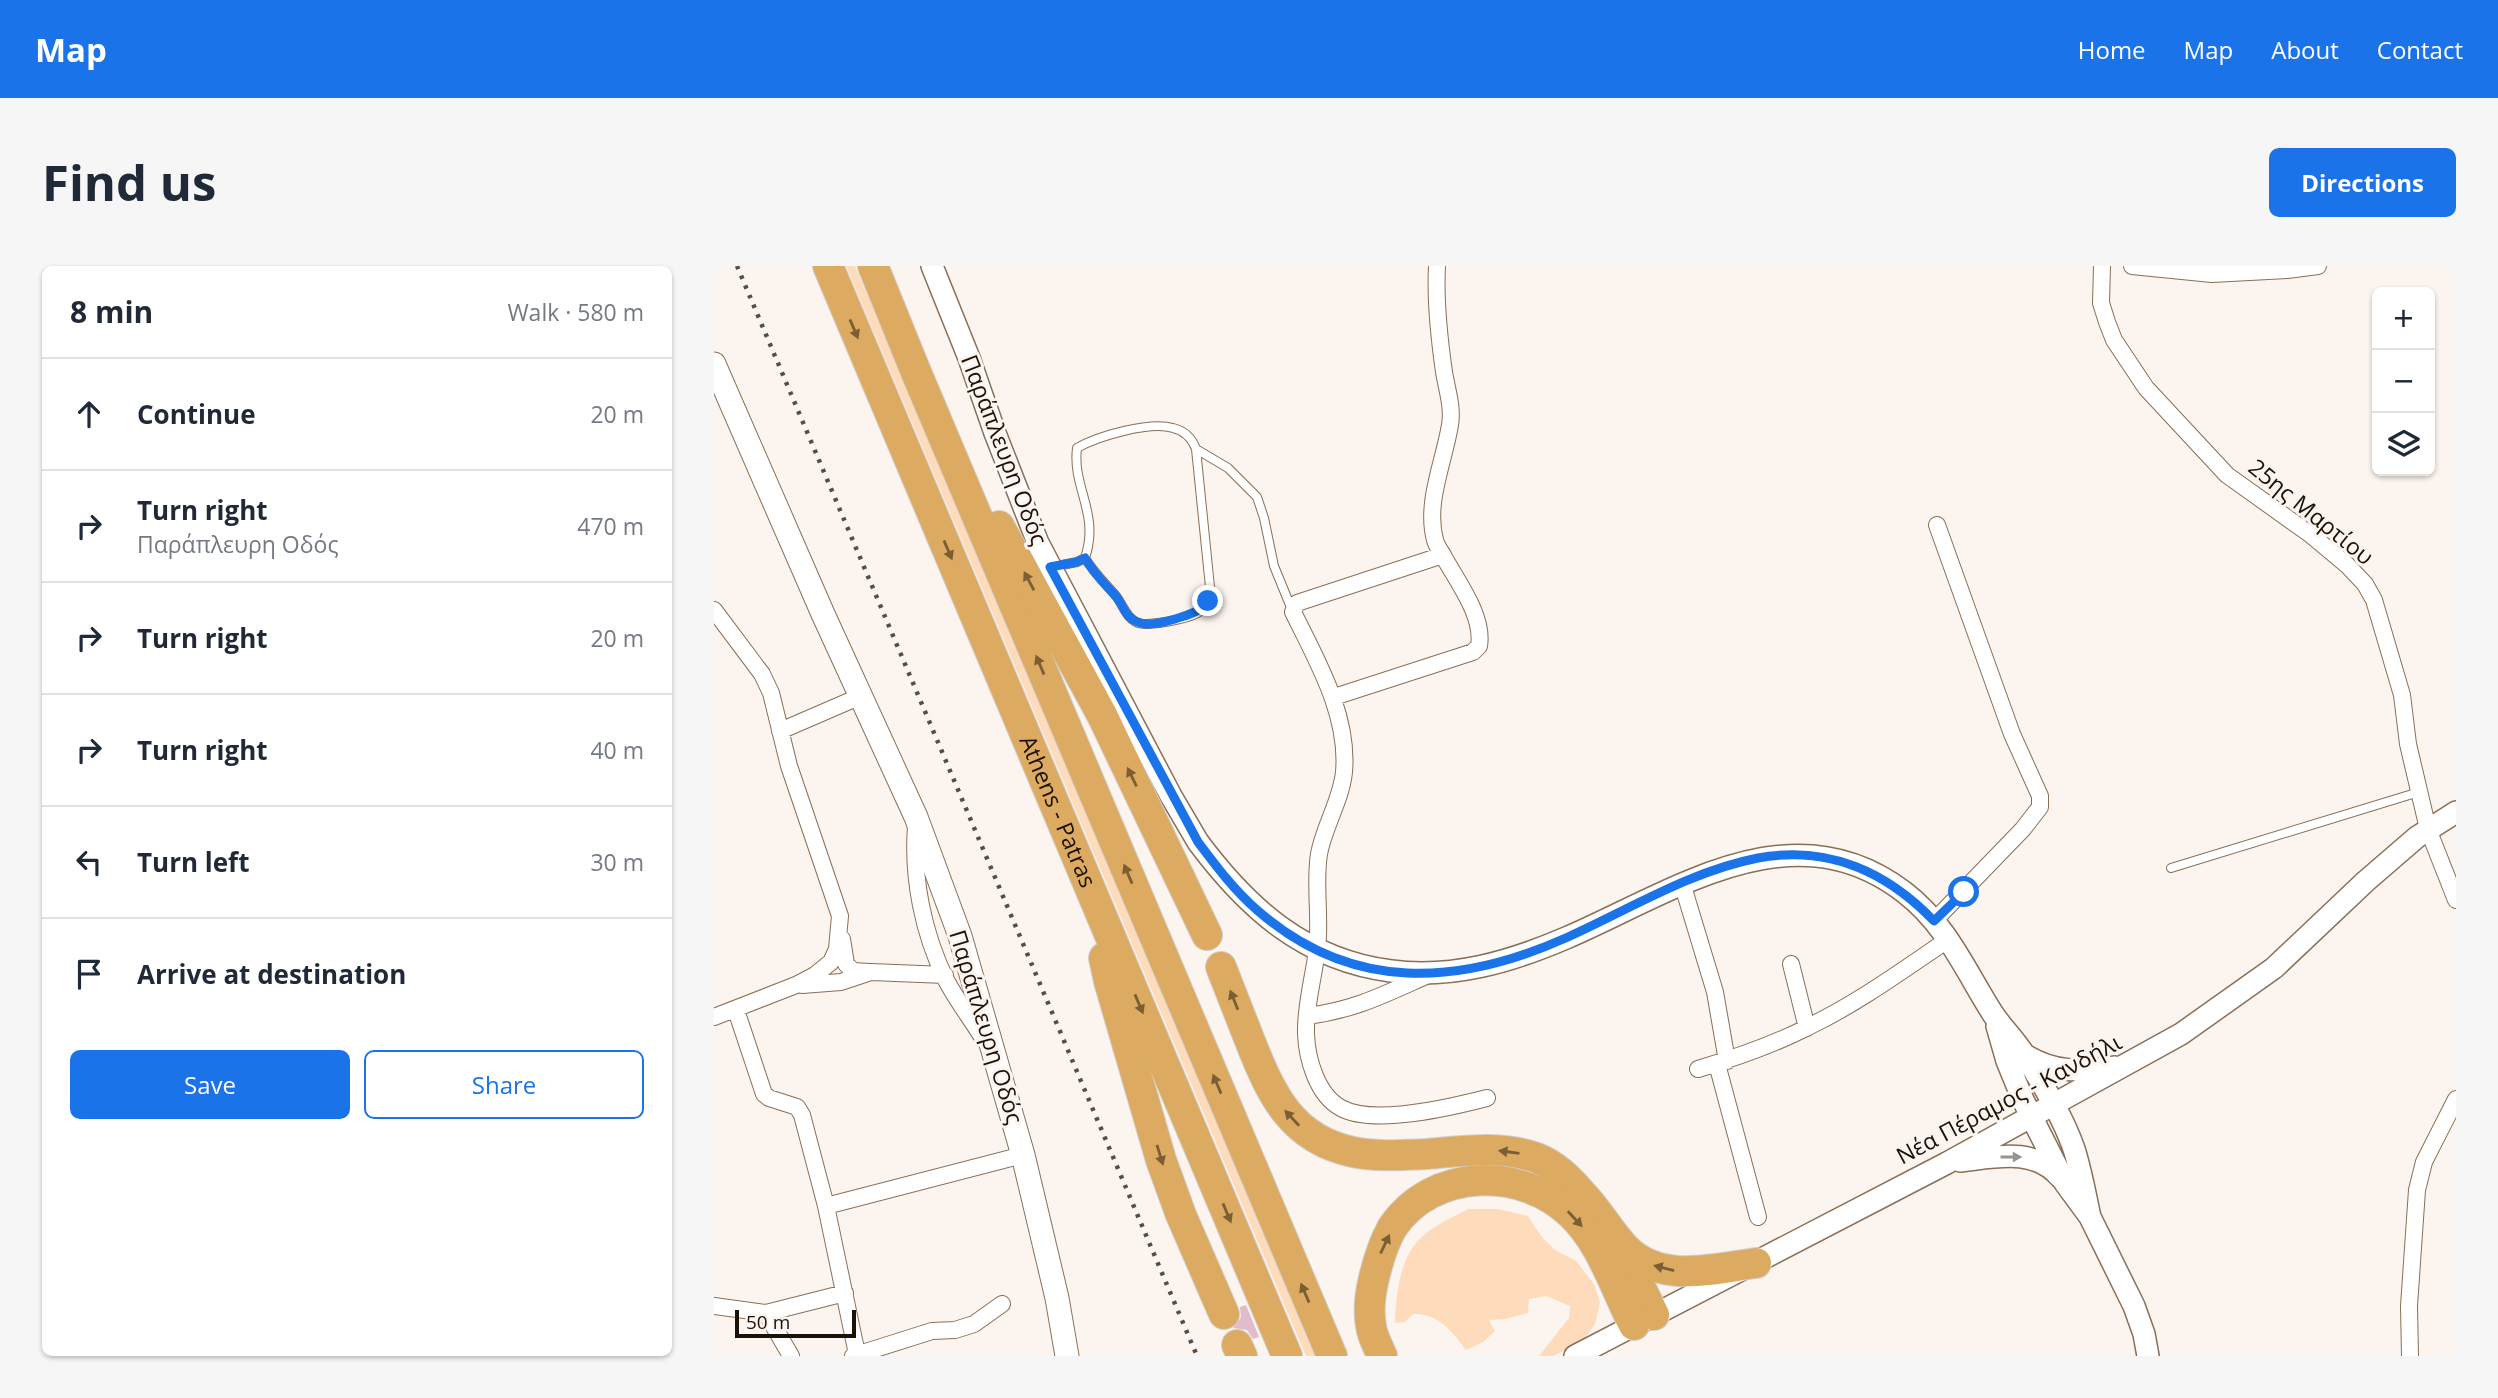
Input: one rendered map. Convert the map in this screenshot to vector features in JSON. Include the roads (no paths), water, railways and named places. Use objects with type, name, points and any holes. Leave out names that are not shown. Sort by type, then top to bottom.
[{"type":"highway","name":"Athens - Patras","points":[[828,266],[1287,1356]]},
{"type":"highway","name":"Athens - Patras","points":[[873,266],[1332,1356]]},
{"type":"highway","points":[[916,372],[1102,715],[1207,935]]},
{"type":"highway","points":[[1093,895],[1108,981],[1161,1160],[1181,1215],[1224,1314]]},
{"type":"highway","points":[[1221,967],[1265,1078],[1288,1114],[1305,1131],[1339,1148],[1370,1154],[1493,1150],[1538,1158],[1551,1164],[1572,1182],[1616,1237],[1639,1259],[1658,1268],[1678,1272],[1755,1262]]},
{"type":"highway","points":[[1382,1356],[1371,1329],[1370,1303],[1384,1244],[1404,1214],[1418,1202],[1434,1191],[1471,1180],[1489,1179],[1525,1187],[1555,1201],[1572,1214],[1644,1320]]},
{"type":"highway","points":[[1616,1237],[1644,1320]]},
{"type":"main road","name":"Παράπλευρη Οδός","points":[[714,364],[822,614],[916,817],[960,936],[1023,1155],[1057,1298],[1067,1356]]},
{"type":"street","name":"Παράπλευρη Οδός","points":[[932,266],[969,358],[1025,514],[1050,567],[1198,842],[1218,870],[1256,910],[1275,925],[1333,957],[1370,968],[1431,974],[1454,973],[1535,950],[1682,883],[1759,858],[1778,855],[1821,857],[1865,869],[1904,892],[1949,939],[1993,1014],[2024,1055],[2053,1105],[2073,1147],[2090,1217]]},
{"type":"street","points":[[1334,697],[1473,652],[1479,646],[1481,635],[1476,617],[1436,545],[1432,516],[1451,413],[1439,335],[1437,266]]},
{"type":"street","name":"25ης Μαρτίου","points":[[2102,266],[2101,303],[2107,322],[2114,340],[2146,388],[2227,475],[2347,565],[2365,584],[2374,600],[2402,695],[2408,744],[2428,829],[2456,900]]},
{"type":"street","points":[[2132,266],[2212,274],[2318,266]]},
{"type":"street","points":[[1934,921],[2023,830],[2040,807],[2040,796],[2012,734],[1937,525]]},
{"type":"street","points":[[1443,555],[1297,603],[1293,612],[1334,697],[1344,772],[1332,819],[1320,850],[1317,950],[1306,1033],[1310,1062],[1329,1099],[1342,1109],[1362,1114],[1437,1111],[1487,1098]]},
{"type":"street","points":[[714,610],[762,674],[771,693],[789,766],[840,916],[846,964],[853,971],[944,975]]},
{"type":"street","points":[[780,731],[861,696]]},
{"type":"street","name":"Νέα Πέραμος - Κανδήλι","points":[[1575,1356],[1947,1163],[2181,1034],[2274,968],[2366,881],[2428,829],[2456,812]]},
{"type":"street","points":[[916,817],[914,867],[919,898],[944,975],[997,1059]]},
{"type":"street","points":[[1682,883],[1715,992],[1722,1062],[1758,1217]]},
{"type":"street","points":[[714,1017],[815,975],[831,962],[837,949],[840,916]]},
{"type":"street","points":[[1698,1069],[1807,1028],[1877,988],[1949,939]]},
{"type":"street","points":[[1791,964],[1807,1028]]},
{"type":"street","points":[[796,985],[841,982],[871,972]]},
{"type":"street","points":[[1307,1016],[1333,1013],[1363,1004],[1431,974]]},
{"type":"street","points":[[736,1010],[764,1094],[797,1107],[802,1115],[826,1206],[855,1355],[932,1331],[955,1330],[974,1324],[1002,1304]]},
{"type":"street","name":"Παράπλευρη Οδός","points":[[1993,1014],[2015,1084],[2066,1183],[2090,1217],[2134,1306],[2148,1356]]},
{"type":"street","points":[[2024,1055],[2053,1069],[2085,1070],[2127,1065]]},
{"type":"street","points":[[2410,1356],[2409,1306],[2417,1190],[2424,1162],[2456,1099]]},
{"type":"street","points":[[826,1206],[1023,1155]]},
{"type":"street","points":[[1947,1163],[1995,1157],[2028,1157],[2042,1161],[2066,1183]]},
{"type":"street","points":[[714,1306],[766,1313],[845,1293]]},
{"type":"street","points":[[766,1313],[791,1356]]},
{"type":"lane","points":[[1171,427],[1192,439],[1196,449],[1210,587],[1208,601],[1199,612],[1160,624],[1146,625],[1135,622],[1125,612],[1118,598],[1094,573],[1085,558],[1091,529],[1075,464],[1077,448],[1091,440],[1171,427]]},
{"type":"lane","points":[[1196,449],[1228,468],[1257,497],[1274,566],[1293,612]]},
{"type":"lane","points":[[1050,567],[1085,558]]},
{"type":"lane","points":[[2171,868],[2421,792]]},
{"type":"railway","points":[[737,266],[1197,1356]]}]
